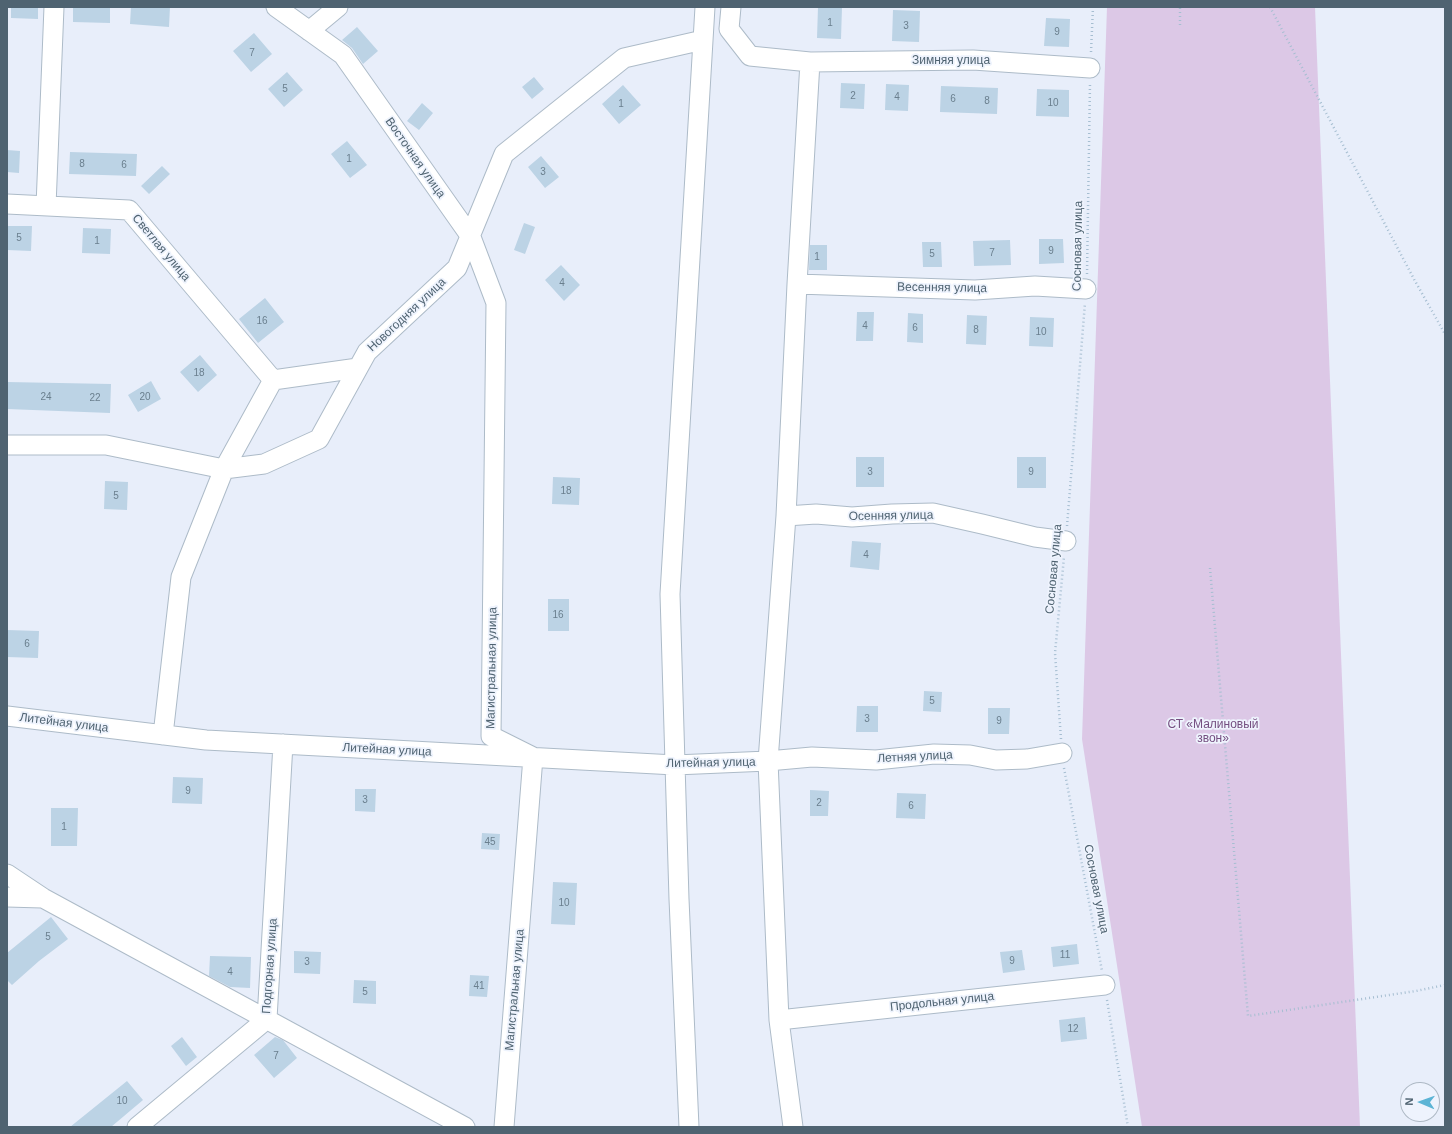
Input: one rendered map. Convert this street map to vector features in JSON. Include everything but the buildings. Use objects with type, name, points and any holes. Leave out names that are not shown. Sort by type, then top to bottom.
[{"type":"street","points":[[46,206],[54,7]]},
{"type":"street","name":"Восточная улица","points":[[276,7],[343,55],[471,237],[496,303]]},
{"type":"street","points":[[309,31],[338,7]]},
{"type":"street","points":[[689,1127],[679,900],[670,594],[705,7]]},
{"type":"street","name":"Зимняя улица","points":[[731,7],[729,29],[750,56],[810,62],[974,60],[1090,68]]},
{"type":"street","name":"Новогодняя улица","points":[[7,445],[106,446],[224,469],[264,464],[320,439],[367,352],[457,268],[504,154],[624,58],[703,40]]},
{"type":"street","points":[[793,1127],[778,1020],[768,761],[786,516],[797,284],[810,62]]},
{"type":"street","name":"Светлая улица","points":[[7,204],[129,210],[273,380]]},
{"type":"street","name":"Весенняя улица","points":[[797,284],[975,290],[1035,286],[1086,289]]},
{"type":"street","name":"Магистральная улица","points":[[496,303],[491,736],[533,757],[504,1127]]},
{"type":"street","points":[[164,735],[181,576],[224,469],[273,380],[358,368]]},
{"type":"street","name":"Осенняя улица","points":[[786,516],[816,514],[852,517],[933,513],[1035,537],[1066,541]]},
{"type":"street","name":"Литейная улица","points":[[7,716],[206,740],[675,765],[768,761]]},
{"type":"street","name":"Подгорная улица","points":[[137,1127],[267,1019],[283,744]]},
{"type":"street","name":"Летняя улица","points":[[768,761],[812,757],[876,760],[934,754],[970,755],[996,760],[1027,759],[1062,753]]},
{"type":"street","points":[[7,874],[43,898],[465,1127]]},
{"type":"street","points":[[7,897],[43,898]]},
{"type":"street","name":"Продольная улица","points":[[778,1020],[1105,985]]},
{"type":"path","name":"Сосновая улица","points":[[1093,7],[1090,68],[1086,289],[1066,541],[1055,653],[1062,753],[1105,985],[1128,1127]]},
{"type":"path","points":[[1180,7],[1180,26]]},
{"type":"path","points":[[1270,7],[1411,274],[1445,334]]},
{"type":"path","points":[[1210,568],[1248,1016],[1416,991],[1445,985]]},
{"type":"green space","name":"СТ «Малиновый звон»","points":[[1107,7],[1315,7],[1360,1127],[1142,1127],[1082,739]]}]
